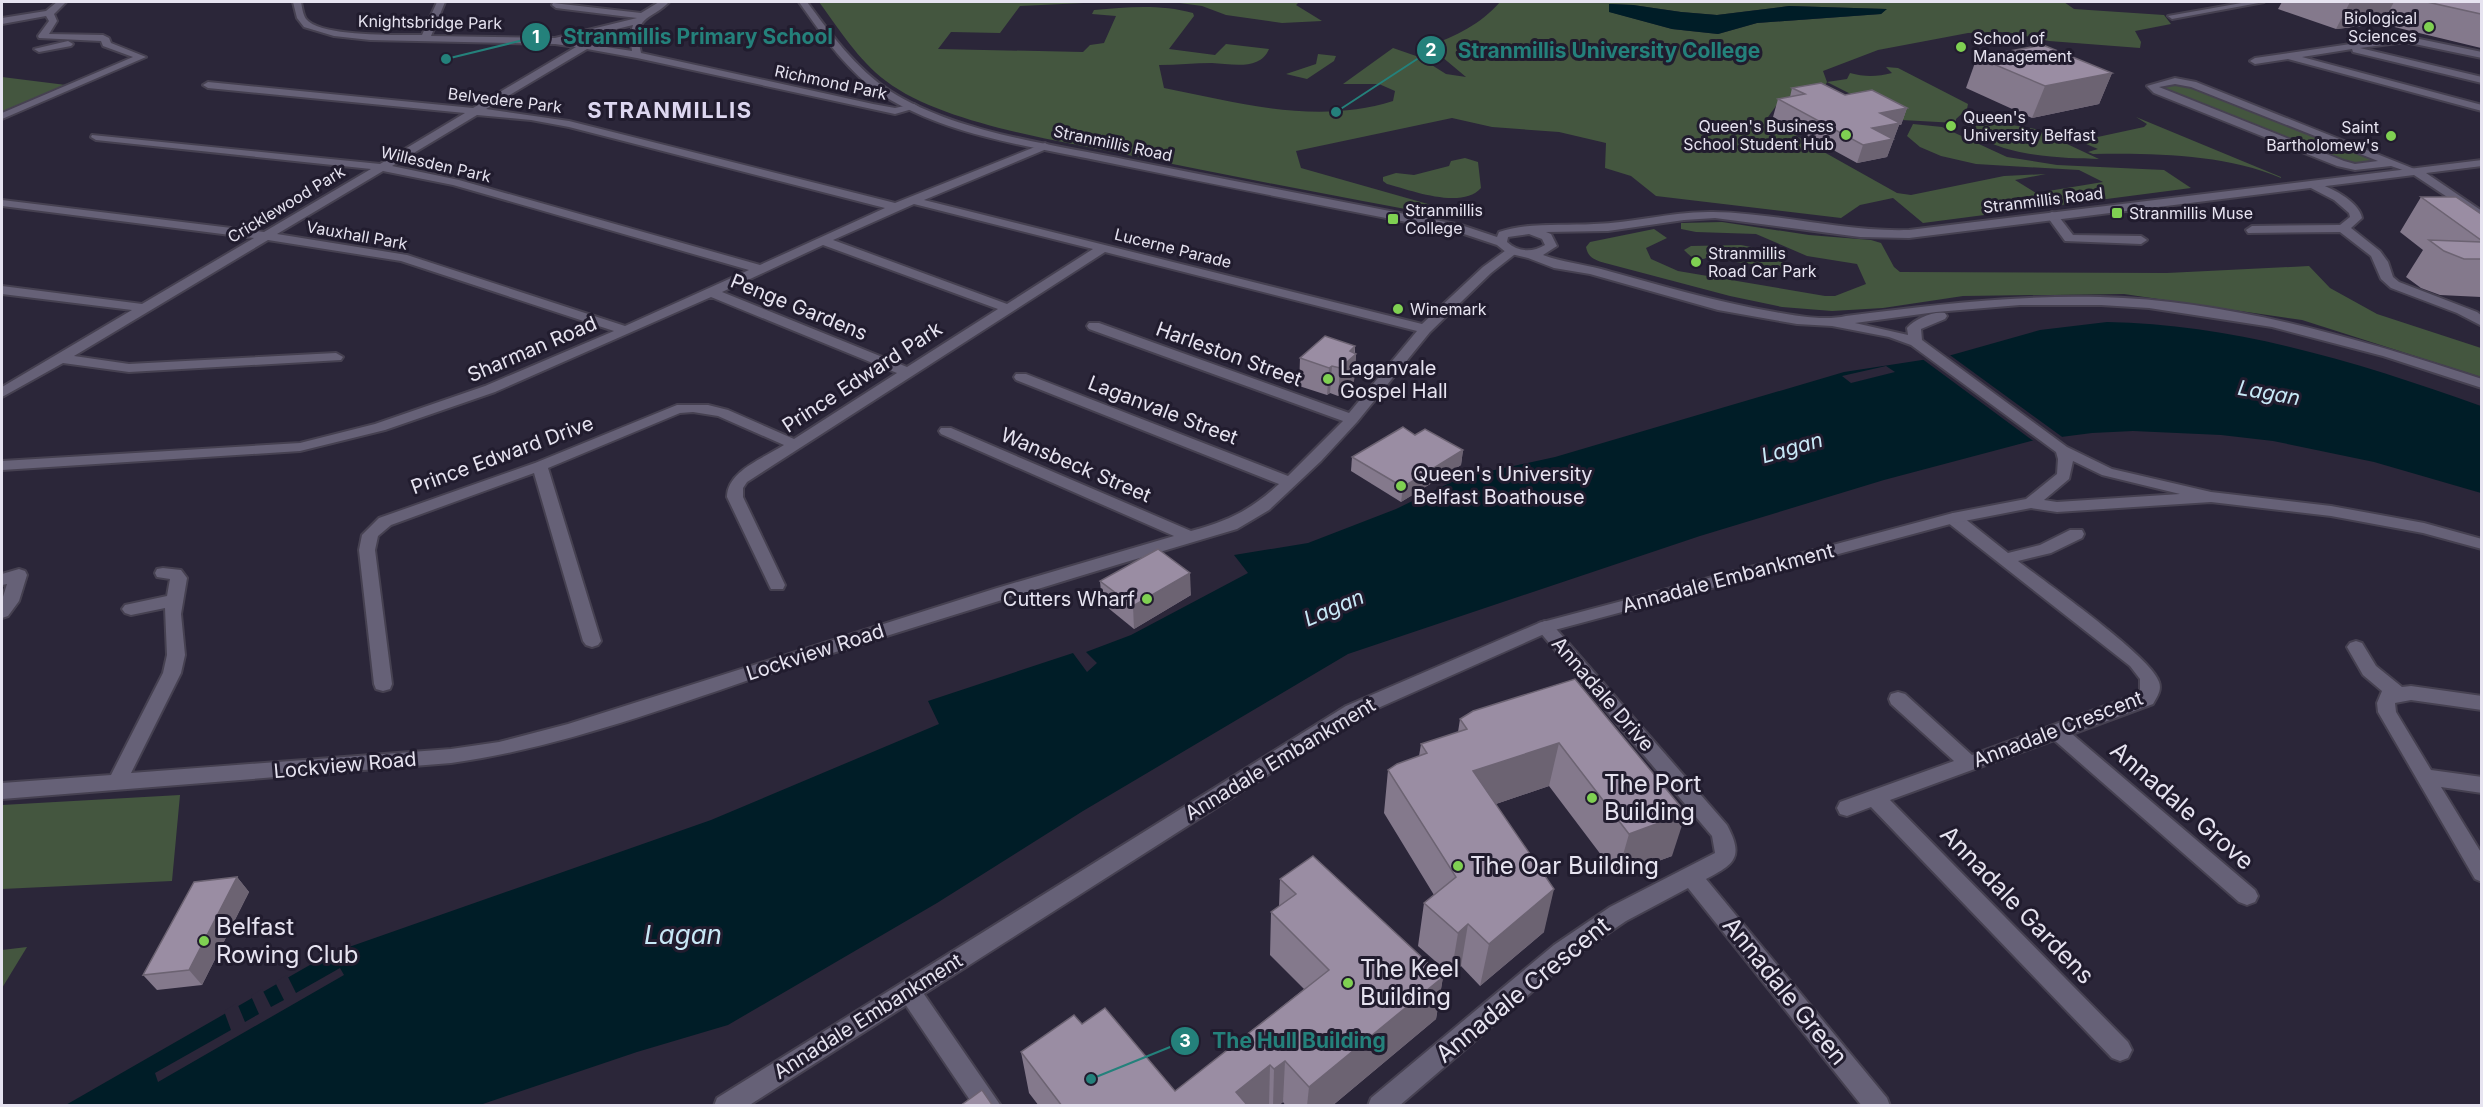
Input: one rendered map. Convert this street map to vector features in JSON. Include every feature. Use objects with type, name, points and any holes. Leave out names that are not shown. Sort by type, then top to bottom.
[{"type":"street","points":[[2,21],[49,14],[62,2]]},
{"type":"street","name":"Knightsbridge Park","points":[[297,2],[304,22],[318,29],[357,37],[555,41],[615,28],[642,18]]},
{"type":"street","points":[[425,38],[441,2]]},
{"type":"street","points":[[637,55],[633,37],[642,18],[665,2]]},
{"type":"street","name":"Stranmillis Road","points":[[803,2],[843,54],[867,80],[914,108],[962,124],[1046,146],[1503,237],[1518,230],[1608,227],[1699,214],[1846,233],[1887,235],[2481,163]]},
{"type":"street","points":[[2172,16],[2260,2]]},
{"type":"street","points":[[556,5],[642,18]]},
{"type":"street","points":[[2,116],[141,57],[106,44],[103,38],[42,36],[53,21],[49,14]]},
{"type":"street","points":[[39,49],[70,44],[84,37]]},
{"type":"street","points":[[2255,61],[2405,39],[2481,55]]},
{"type":"street","name":"Richmond Park","points":[[555,41],[637,55],[881,108],[902,111],[914,108]]},
{"type":"street","name":"Cricklewood Park","points":[[2,393],[587,45]]},
{"type":"street","points":[[2347,47],[2481,80]]},
{"type":"street","points":[[2288,56],[2481,108]]},
{"type":"street","points":[[2392,163],[2355,167],[2341,164],[2157,91],[2152,86],[2175,81],[2193,84],[2417,172],[2481,217]]},
{"type":"street","name":"Belvedere Park","points":[[208,85],[531,117],[569,124],[896,207]]},
{"type":"street","name":"Willesden Park","points":[[96,137],[381,167],[455,182],[760,269]]},
{"type":"street","name":"Sharman Road","points":[[2,466],[209,455],[300,447],[380,427],[436,409],[626,331],[896,207],[1046,146]]},
{"type":"street","points":[[2252,230],[2343,228],[2356,218],[2355,212],[2338,198],[2313,185]]},
{"type":"street","name":"Lucerne Parade","points":[[912,200],[1425,329]]},
{"type":"street","name":"Vauxhall Park","points":[[2,202],[265,235],[403,258],[626,331]]},
{"type":"street","points":[[2052,215],[2069,238],[2141,240]]},
{"type":"street","name":"Stranmillis Road","points":[[1529,254],[1542,252],[1558,244],[1608,227]]},
{"type":"street","points":[[2343,228],[2379,258],[2383,266],[2383,273],[2395,285],[2462,309],[2481,322]]},
{"type":"street","points":[[1533,231],[1558,244],[1591,270]]},
{"type":"street","points":[[1503,237],[1513,251],[1529,254],[1558,265],[1591,270],[1723,307],[1797,320],[1832,322],[1892,334],[1921,345],[2059,448]]},
{"type":"street","points":[[823,241],[1006,308]]},
{"type":"street","name":"Prince Edward Park","points":[[777,585],[739,506],[735,488],[741,479],[1103,248]]},
{"type":"street","name":"Lockview Road","points":[[2,791],[371,764],[452,756],[531,742],[1246,518],[1263,507],[1316,458],[1352,419],[1425,329],[1491,266],[1513,251]]},
{"type":"street","points":[[2,290],[143,308]]},
{"type":"street","name":"Penge Gardens","points":[[711,292],[906,372]]},
{"type":"street","points":[[1832,322],[1990,304],[2030,301],[2101,301],[2209,312],[2322,335],[2481,384]]},
{"type":"street","points":[[1921,345],[1913,332],[1920,324],[1933,318],[1990,304]]},
{"type":"street","name":"Harleston Street","points":[[1094,326],[1352,419]]},
{"type":"street","points":[[59,358],[129,368],[336,357]]},
{"type":"street","name":"Laganvale Street","points":[[1021,377],[1289,482]]},
{"type":"street","name":"Prince Edward Drive","points":[[383,684],[367,550],[371,531],[390,519],[540,466],[677,409],[717,410],[793,444]]},
{"type":"street","name":"Wansbeck Street","points":[[946,431],[1190,537]]},
{"type":"street","name":"Annadale Embankment","points":[[2059,448],[2107,472],[2211,497],[2331,511],[2424,528],[2481,544]]},
{"type":"street","name":"Annadale Embankment","points":[[2031,503],[2064,476],[2066,459],[2059,448]]},
{"type":"street","points":[[540,466],[592,641]]},
{"type":"street","name":"Annadale Embankment","points":[[726,1106],[1057,895],[1353,711],[1545,627],[1953,518],[2031,503],[2057,507],[2211,497]]},
{"type":"street","name":"Annadale Crescent","points":[[1847,808],[2146,699],[2151,692],[2152,685],[2146,673],[2136,662],[1953,518]]},
{"type":"street","points":[[2004,560],[2045,549],[2076,534]]},
{"type":"street","points":[[117,782],[172,673],[176,655],[172,614],[179,578],[175,574],[164,573]]},
{"type":"street","points":[[2,580],[19,575],[10,601],[2,612]]},
{"type":"street","points":[[131,609],[175,600]]},
{"type":"street","name":"Annadale Drive","points":[[1545,627],[1720,831],[1726,845]]},
{"type":"street","points":[[2356,646],[2369,670],[2398,694]]},
{"type":"street","points":[[2481,703],[2411,693],[2389,696],[2386,703],[2387,711],[2481,873]]},
{"type":"street","points":[[1898,699],[1968,763]]},
{"type":"street","name":"Annadale Grove","points":[[2056,731],[2247,896]]},
{"type":"street","points":[[2426,777],[2481,785]]},
{"type":"street","name":"Annadale Gardens","points":[[1875,798],[2120,1050]]},
{"type":"street","name":"Annadale Crescent","points":[[1380,1106],[1562,952],[1618,914],[1721,861],[1726,855],[1726,845]]},
{"type":"street","name":"Annadale Green","points":[[1692,877],[1878,1106]]},
{"type":"street","points":[[909,991],[989,1106]]},
{"type":"green space","points":[[819,2],[1105,2],[1020,6],[1000,33],[951,32],[938,49],[1083,52],[1090,45],[1104,43],[1116,16],[1092,14],[1094,10],[1144,7],[1181,10],[1193,13],[1194,16],[1169,49],[1215,55],[1226,44],[1269,49],[1259,61],[1244,65],[1212,63],[1159,65],[1164,88],[1249,105],[1307,111],[1364,108],[1393,101],[1395,91],[1379,84],[1343,84],[1393,48],[1419,57],[1446,74],[1466,77],[1429,46],[1468,29],[1500,2],[2064,2],[2074,9],[2164,15],[2171,24],[2135,31],[2141,42],[2140,48],[2049,41],[2007,32],[1968,33],[1878,50],[1823,71],[1827,82],[1824,88],[1776,106],[1768,117],[1806,142],[1897,193],[1911,195],[2004,176],[2046,174],[2015,180],[2036,193],[2103,182],[2079,170],[1976,164],[1941,156],[1920,147],[1907,136],[1913,124],[1942,127],[2007,157],[2057,165],[2164,170],[2191,188],[1923,223],[1893,198],[1860,205],[1841,218],[1656,196],[1631,176],[1605,168],[1606,143],[1559,132],[1492,127],[1452,118],[1296,151],[1301,168],[1442,208],[1448,217],[1065,143],[967,119],[909,96],[886,81],[858,54]],"holes":[[[1609,4],[1717,15],[1789,6],[1886,9],[1881,14],[1757,23],[1718,34],[1672,29],[1610,12]]]},
{"type":"green space","points":[[1172,2],[1299,2],[1296,5],[1322,21],[1282,23],[1226,15],[1202,6]]},
{"type":"green space","points":[[1318,54],[1336,56],[1334,61],[1307,79],[1286,74],[1316,64]]},
{"type":"green space","points":[[1886,67],[1898,68],[1968,104],[1967,109],[1956,119],[1956,123],[1902,120],[1827,82],[1847,79],[1850,73],[1876,76],[1892,73]]},
{"type":"green space","points":[[2,77],[74,86],[2,116]]},
{"type":"green space","points":[[2163,83],[2186,84],[2380,159],[2357,164],[2346,163],[2162,90],[2159,86]]},
{"type":"green space","points":[[2136,117],[2281,178],[2259,170],[2213,160],[2164,155],[2093,154],[2088,152],[2098,149],[2079,141],[2144,127],[2147,124]]},
{"type":"green space","points":[[1982,120],[2035,129],[2099,159],[2067,158],[2010,150],[1979,136],[1969,125]]},
{"type":"green space","points":[[1465,158],[1478,162],[1481,188],[1462,198],[1422,194],[1383,181],[1383,177],[1396,173],[1414,175],[1449,166],[1451,161]]},
{"type":"green space","points":[[1722,222],[1809,235],[1871,240],[1881,243],[1894,267],[1900,272],[2167,273],[2309,266],[2330,288],[2377,314],[2481,348],[2481,377],[2302,320],[2124,294],[1963,296],[1883,308],[1832,311],[1782,307],[1730,296],[1601,262],[1590,256],[1586,247],[1590,242],[1654,229],[1667,238],[1646,248],[1651,259],[1678,271],[1825,296],[1835,296],[1866,284],[1857,264],[1807,256],[1756,234],[1696,232],[1681,229],[1681,223]]},
{"type":"green space","points":[[1741,245],[1761,249],[1792,268],[1812,272],[1706,258],[1696,259],[1684,250],[1691,246]]},
{"type":"green space","points":[[180,795],[172,881],[2,889],[2,805]]},
{"type":"green space","points":[[27,947],[2,988],[2,950]]},
{"type":"water","points":[[1609,4],[1717,15],[1789,6],[1887,9],[1881,14],[1757,23],[1718,34],[1672,29],[1609,12]]},
{"type":"water","name":"Lagan","points":[[2107,322],[2155,324],[2250,338],[2344,361],[2481,406],[2481,493],[2374,462],[2273,441],[2221,435],[2133,431],[2092,433],[2031,441],[1884,480],[1700,536],[1348,654],[1083,811],[937,903],[728,1025],[637,1052],[480,1105],[64,1106],[329,954],[711,820],[939,724],[928,701],[1073,653],[1087,672],[1097,663],[1086,652],[1131,635],[1248,573],[1234,555],[1308,543],[1396,509],[1462,477],[1555,457],[1844,372],[1948,356],[2040,330]]},
{"type":"pier","points":[[1947,353],[2065,439],[2036,443],[1921,358]]},
{"type":"pier","points":[[1886,366],[1895,372],[1851,383],[1842,376]]},
{"type":"pier","points":[[340,968],[344,975],[158,1082],[155,1073],[231,1030],[224,1011],[237,1003],[245,1022],[259,1014],[251,996],[262,989],[271,1007],[284,1000],[275,982],[287,975],[296,993]]},
{"type":"building","points":[[2427,2],[2481,2],[2481,14]]},
{"type":"building","points":[[2043,45],[2112,73],[2045,86],[1977,57]]},
{"type":"building","points":[[1821,83],[1845,95],[1872,90],[1907,108],[1880,113],[1900,123],[1872,128],[1893,139],[1863,145],[1778,99],[1805,94],[1792,88]]},
{"type":"building","points":[[2421,197],[2456,197],[2481,214],[2481,240]]},
{"type":"building","points":[[2429,240],[2481,242],[2481,259],[2464,259],[2444,251]]},
{"type":"building","points":[[1325,336],[1355,346],[1350,351],[1356,354],[1340,368],[1332,366],[1329,368],[1300,358]]},
{"type":"building","points":[[1403,427],[1415,435],[1425,429],[1463,450],[1403,487],[1352,457]]},
{"type":"building","points":[[1158,549],[1190,573],[1133,606],[1100,581]]},
{"type":"building","points":[[1575,679],[1686,813],[1629,834],[1559,743],[1473,771],[1554,889],[1489,944],[1468,924],[1458,933],[1424,903],[1456,877],[1388,770],[1397,764],[1427,753],[1421,744],[1467,729],[1460,719],[1473,711]]},
{"type":"building","points":[[1313,856],[1443,977],[1309,1087],[1285,1061],[1274,1069],[1270,1065],[1236,1092],[1248,1106],[1062,1106],[1021,1052],[1074,1015],[1082,1024],[1105,1008],[1175,1091],[1329,970],[1271,912],[1296,894],[1280,879]]},
{"type":"building","points":[[237,877],[189,970],[143,975],[194,882]]},
{"type":"building","points":[[982,1090],[993,1106],[960,1106]]},
{"type":"place","name":"Biological Sciences","points":[[2429,27]]},
{"type":"place","name":"School of Management","points":[[1961,47]]},
{"type":"place","name":"Stranmillis Primary School","points":[[446,59]]},
{"type":"place","name":"Stranmillis University College","points":[[1336,112]]},
{"type":"place","name":"Queen's University Belfast","points":[[1951,126]]},
{"type":"place","name":"Queen's Business School Student Hub","points":[[1846,135]]},
{"type":"place","name":"Saint Bartholomew's","points":[[2391,136]]},
{"type":"place","name":"Stranmillis Muse","points":[[2117,213]]},
{"type":"place","name":"Stranmillis College","points":[[1393,219]]},
{"type":"place","name":"Stranmillis Road Car Park","points":[[1696,262]]},
{"type":"place","name":"Winemark","points":[[1398,309]]},
{"type":"place","name":"Laganvale Gospel Hall","points":[[1328,379]]},
{"type":"place","name":"Queen's University Belfast Boathouse","points":[[1401,486]]},
{"type":"place","name":"Cutters Wharf","points":[[1147,599]]},
{"type":"place","name":"The Port Building","points":[[1592,798]]},
{"type":"place","name":"The Oar Building","points":[[1458,866]]},
{"type":"place","name":"Belfast Rowing Club","points":[[204,941]]},
{"type":"place","name":"The Keel Building","points":[[1348,983]]},
{"type":"place","name":"The Hull Building","points":[[1091,1079]]},
{"type":"district","name":"STRANMILLIS","points":[[670,110]]}]
